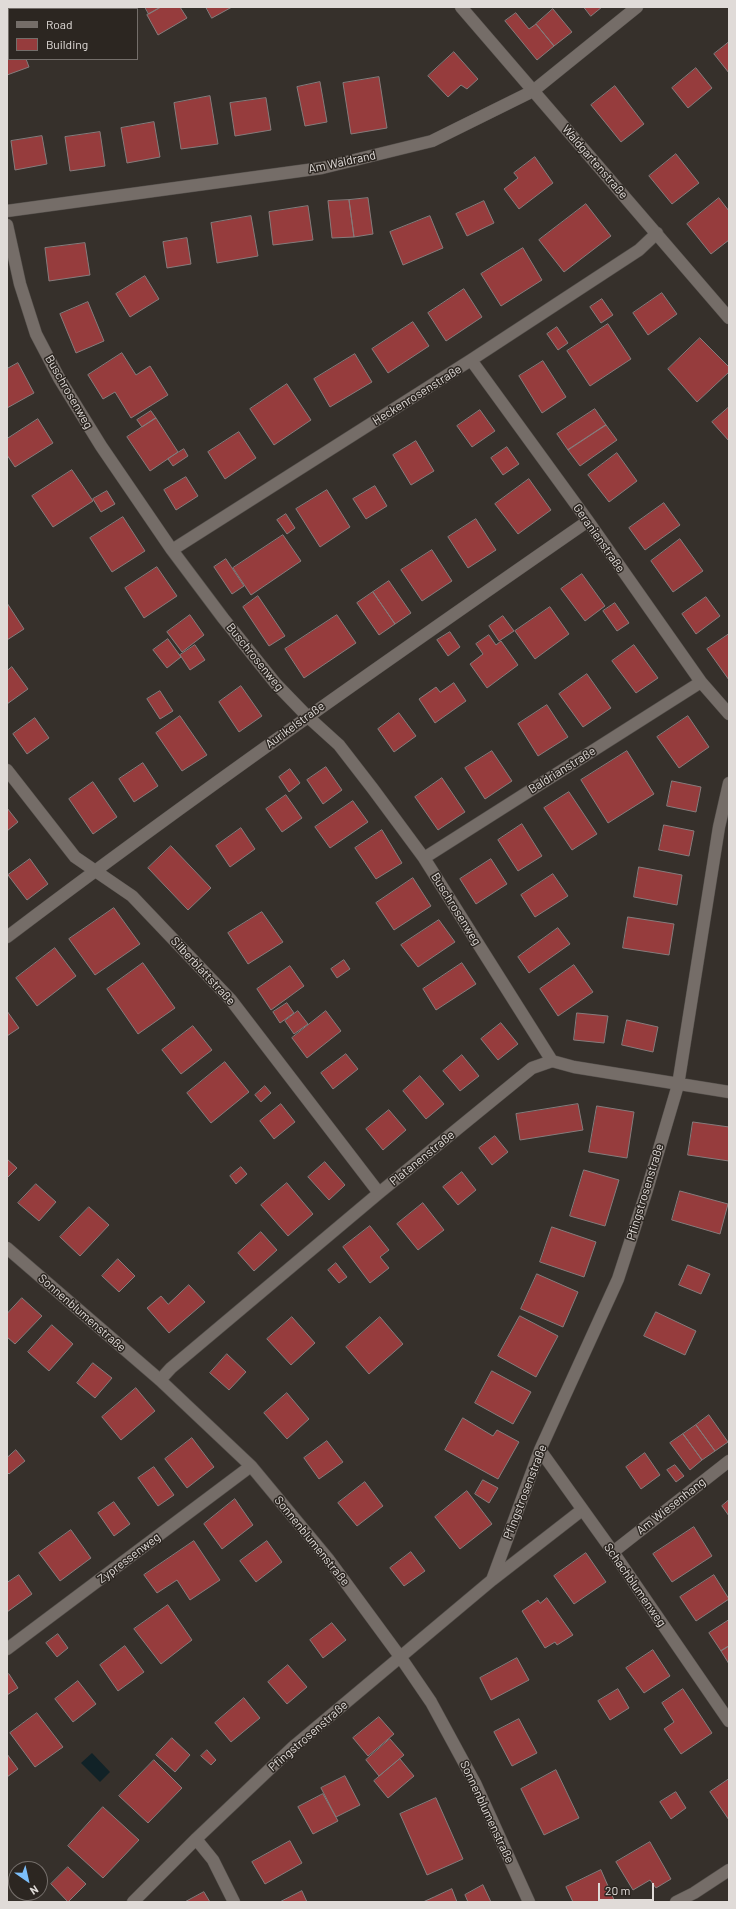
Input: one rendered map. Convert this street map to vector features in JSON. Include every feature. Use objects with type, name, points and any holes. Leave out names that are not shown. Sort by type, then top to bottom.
[{"type":"street","name":"Waldgartenstraße","points":[[461,7],[729,318]]},
{"type":"street","name":"Am Waldrand","points":[[7,211],[322,168],[432,141],[533,91],[637,7]]},
{"type":"street","name":"Buschrosenweg","points":[[7,225],[20,284],[36,334],[59,378],[98,441],[172,550],[276,684],[307,716],[339,745],[424,858],[552,1061]]},
{"type":"street","name":"Heckenrosenstraße","points":[[172,550],[472,360],[639,250],[657,234]]},
{"type":"street","name":"Geranienstraße","points":[[472,360],[588,521],[701,682],[729,714]]},
{"type":"street","name":"Aurikelstraße","points":[[7,937],[94,870],[307,716],[588,521]]},
{"type":"street","name":"Baldrianstraße","points":[[424,858],[701,682]]},
{"type":"street","name":"Silberblattstraße","points":[[7,770],[75,858],[132,896],[231,1000],[379,1193]]},
{"type":"street","name":"Pfingstrosenstraße","points":[[492,1580],[540,1450],[618,1279],[646,1193],[678,1085],[719,827],[729,783]]},
{"type":"street","points":[[552,1061],[574,1068],[729,1092]]},
{"type":"street","name":"Platanenstraße","points":[[160,1380],[171,1368],[379,1193],[532,1068],[552,1061]]},
{"type":"street","name":"Sonnenblumenstraße","points":[[7,1248],[160,1380],[251,1466],[329,1560],[401,1658],[431,1702],[476,1783],[529,1902]]},
{"type":"street","name":"Schachblumenweg","points":[[540,1450],[613,1552],[729,1721]]},
{"type":"street","name":"Am Wiesenhang","points":[[613,1552],[729,1461]]},
{"type":"street","name":"Zypressenweg","points":[[7,1649],[251,1466]]},
{"type":"street","name":"Pfingstrosenstraße","points":[[132,1902],[293,1747],[401,1658],[492,1580],[582,1510]]},
{"type":"street","points":[[196,1839],[213,1860],[234,1902]]},
{"type":"street","points":[[676,1902],[729,1870]]},
{"type":"shaded area","points":[[92,1753],[110,1772],[100,1782],[81,1763]]},
{"type":"building","points":[[145,7],[161,7],[149,14]]},
{"type":"building","points":[[161,7],[180,7],[187,18],[158,35],[147,15]]},
{"type":"building","points":[[206,7],[232,7],[212,18]]},
{"type":"building","points":[[584,7],[602,7],[591,16]]},
{"type":"building","points":[[553,9],[572,32],[554,46],[536,24]]},
{"type":"building","points":[[516,13],[529,29],[536,24],[554,46],[537,60],[505,21]]},
{"type":"building","points":[[7,40],[8,60],[26,60],[29,67],[7,75]]},
{"type":"building","points":[[729,42],[729,73],[714,54]]},
{"type":"building","points":[[454,52],[478,79],[467,89],[461,85],[448,97],[428,76]]},
{"type":"building","points":[[696,68],[712,88],[688,108],[672,88]]},
{"type":"building","points":[[379,77],[387,128],[351,134],[343,83]]},
{"type":"building","points":[[320,82],[327,122],[305,126],[297,87]]},
{"type":"building","points":[[615,86],[644,124],[621,142],[591,105]]},
{"type":"building","points":[[210,96],[218,144],[181,149],[174,103]]},
{"type":"building","points":[[266,98],[271,130],[235,136],[230,103]]},
{"type":"building","points":[[154,122],[160,157],[127,163],[121,128]]},
{"type":"building","points":[[100,132],[105,166],[70,171],[65,137]]},
{"type":"building","points":[[42,136],[47,164],[15,170],[11,141]]},
{"type":"building","points":[[676,154],[699,183],[672,204],[649,176]]},
{"type":"building","points":[[535,157],[553,183],[519,209],[504,189],[518,178],[514,173]]},
{"type":"building","points":[[368,198],[373,234],[354,237],[349,200]]},
{"type":"building","points":[[719,198],[729,211],[729,240],[711,254],[687,224]]},
{"type":"building","points":[[349,200],[354,237],[332,238],[328,201]]},
{"type":"building","points":[[484,201],[494,223],[467,236],[456,214]]},
{"type":"building","points":[[586,204],[611,236],[564,272],[539,240]]},
{"type":"building","points":[[308,206],[313,240],[273,245],[269,212]]},
{"type":"building","points":[[251,216],[258,256],[217,263],[211,223]]},
{"type":"building","points":[[430,216],[443,248],[403,265],[390,232]]},
{"type":"building","points":[[187,238],[191,264],[167,268],[163,242]]},
{"type":"building","points":[[85,243],[90,275],[49,281],[45,248]]},
{"type":"building","points":[[523,248],[542,280],[501,306],[481,274]]},
{"type":"building","points":[[145,276],[159,299],[130,317],[116,294]]},
{"type":"building","points":[[464,289],[482,317],[446,341],[428,313]]},
{"type":"building","points":[[662,293],[677,314],[648,335],[633,313]]},
{"type":"building","points":[[602,299],[613,315],[601,323],[590,307]]},
{"type":"building","points":[[88,302],[104,341],[76,353],[60,314]]},
{"type":"building","points":[[413,322],[429,346],[388,373],[372,349]]},
{"type":"building","points":[[608,324],[631,359],[590,386],[567,351]]},
{"type":"building","points":[[557,327],[568,343],[558,350],[547,334]]},
{"type":"building","points":[[700,338],[729,367],[729,372],[697,402],[668,369]]},
{"type":"building","points":[[122,353],[136,375],[150,366],[168,395],[131,418],[115,392],[103,399],[88,375]]},
{"type":"building","points":[[355,354],[372,382],[330,407],[314,379]]},
{"type":"building","points":[[543,361],[566,397],[542,413],[519,376]]},
{"type":"building","points":[[18,363],[34,393],[7,408],[7,369]]},
{"type":"building","points":[[287,384],[311,420],[274,445],[250,409]]},
{"type":"building","points":[[729,407],[729,441],[712,422]]},
{"type":"building","points":[[595,409],[606,425],[568,450],[557,434]]},
{"type":"building","points":[[480,410],[495,431],[472,447],[457,426]]},
{"type":"building","points":[[151,411],[156,418],[142,427],[137,420]]},
{"type":"building","points":[[156,418],[178,452],[150,471],[127,437]]},
{"type":"building","points":[[38,419],[53,443],[15,467],[7,455],[7,439]]},
{"type":"building","points":[[606,425],[617,440],[580,466],[568,450]]},
{"type":"building","points":[[239,432],[256,458],[225,479],[208,452]]},
{"type":"building","points":[[416,441],[434,471],[411,485],[393,455]]},
{"type":"building","points":[[507,447],[519,464],[503,475],[491,458]]},
{"type":"building","points":[[184,449],[188,456],[173,466],[168,459]]},
{"type":"building","points":[[617,453],[637,481],[609,502],[588,475]]},
{"type":"building","points":[[72,470],[93,501],[53,527],[32,496]]},
{"type":"building","points":[[186,477],[198,496],[176,510],[164,490]]},
{"type":"building","points":[[529,479],[551,510],[518,534],[495,504]]},
{"type":"building","points":[[375,486],[387,506],[366,519],[353,499]]},
{"type":"building","points":[[327,490],[350,527],[320,547],[296,509]]},
{"type":"building","points":[[107,491],[115,504],[101,512],[93,499]]},
{"type":"building","points":[[664,503],[680,525],[645,550],[629,528]]},
{"type":"building","points":[[286,514],[295,528],[287,534],[277,520]]},
{"type":"building","points":[[123,517],[145,551],[112,572],[90,538]]},
{"type":"building","points":[[476,519],[496,550],[468,568],[448,537]]},
{"type":"building","points":[[283,535],[301,561],[251,595],[233,568]]},
{"type":"building","points":[[680,539],[703,571],[673,592],[651,561]]},
{"type":"building","points":[[432,550],[452,581],[422,601],[401,570]]},
{"type":"building","points":[[226,559],[244,586],[232,594],[214,567]]},
{"type":"building","points":[[157,567],[177,596],[144,618],[125,588]]},
{"type":"building","points":[[582,574],[605,606],[585,621],[561,589]]},
{"type":"building","points":[[389,581],[411,613],[395,624],[373,592]]},
{"type":"building","points":[[373,592],[395,624],[379,635],[357,603]]},
{"type":"building","points":[[258,596],[285,636],[269,646],[243,607]]},
{"type":"building","points":[[706,597],[720,616],[696,634],[682,614]]},
{"type":"building","points":[[7,603],[24,629],[7,640]]},
{"type":"building","points":[[615,603],[629,623],[617,631],[603,611]]},
{"type":"building","points":[[550,607],[569,634],[535,659],[515,631]]},
{"type":"building","points":[[190,615],[204,635],[182,652],[167,632]]},
{"type":"building","points":[[337,615],[356,643],[304,678],[285,649]]},
{"type":"building","points":[[503,616],[514,631],[499,641],[489,626]]},
{"type":"building","points":[[450,632],[460,647],[448,656],[437,640]]},
{"type":"building","points":[[729,634],[729,680],[707,649]]},
{"type":"building","points":[[489,635],[496,645],[501,641],[518,665],[487,688],[470,664],[483,654],[476,644]]},
{"type":"building","points":[[168,639],[181,657],[167,668],[153,650]]},
{"type":"building","points":[[195,645],[205,660],[190,670],[180,655]]},
{"type":"building","points":[[634,645],[658,678],[636,693],[612,661]]},
{"type":"building","points":[[12,667],[28,689],[7,704],[7,671]]},
{"type":"building","points":[[587,674],[611,708],[583,727],[559,694]]},
{"type":"building","points":[[454,683],[466,701],[435,723],[419,699],[436,687],[440,692]]},
{"type":"building","points":[[241,686],[262,716],[239,732],[219,702]]},
{"type":"building","points":[[160,691],[173,711],[160,719],[147,699]]},
{"type":"building","points":[[547,705],[568,737],[538,756],[518,724]]},
{"type":"building","points":[[399,713],[416,736],[394,752],[378,729]]},
{"type":"building","points":[[180,716],[207,755],[182,771],[156,733]]},
{"type":"building","points":[[688,716],[709,747],[679,768],[657,737]]},
{"type":"building","points":[[35,718],[49,738],[27,754],[13,734]]},
{"type":"building","points":[[492,751],[512,781],[485,799],[465,768]]},
{"type":"building","points":[[627,751],[654,794],[608,823],[581,780]]},
{"type":"building","points":[[143,763],[158,786],[134,802],[119,779]]},
{"type":"building","points":[[326,767],[342,790],[323,804],[307,780]]},
{"type":"building","points":[[290,769],[300,783],[289,792],[279,777]]},
{"type":"building","points":[[442,778],[465,812],[438,830],[415,797]]},
{"type":"building","points":[[672,781],[701,787],[696,812],[667,806]]},
{"type":"building","points":[[93,782],[117,817],[93,834],[69,799]]},
{"type":"building","points":[[569,792],[597,834],[572,850],[544,808]]},
{"type":"building","points":[[286,795],[302,818],[282,832],[266,809]]},
{"type":"building","points":[[353,801],[368,822],[330,848],[315,827]]},
{"type":"building","points":[[7,808],[18,822],[7,831]]},
{"type":"building","points":[[522,824],[542,856],[518,871],[498,840]]},
{"type":"building","points":[[664,825],[694,831],[689,856],[659,850]]},
{"type":"building","points":[[241,828],[255,849],[230,867],[216,846]]},
{"type":"building","points":[[382,830],[402,863],[376,879],[355,848]]},
{"type":"building","points":[[171,846],[211,888],[188,910],[148,868]]},
{"type":"building","points":[[30,859],[48,884],[27,900],[8,875]]},
{"type":"building","points":[[491,859],[507,884],[476,904],[460,879]]},
{"type":"building","points":[[639,867],[682,875],[677,905],[634,897]]},
{"type":"building","points":[[553,874],[568,896],[535,917],[521,895]]},
{"type":"building","points":[[413,878],[431,906],[394,930],[376,903]]},
{"type":"building","points":[[114,908],[140,944],[95,975],[69,939]]},
{"type":"building","points":[[262,912],[283,942],[248,964],[228,933]]},
{"type":"building","points":[[628,917],[674,924],[669,955],[623,948]]},
{"type":"building","points":[[439,920],[455,942],[418,967],[401,945]]},
{"type":"building","points":[[558,928],[570,944],[529,973],[518,957]]},
{"type":"building","points":[[55,948],[76,976],[37,1006],[16,978]]},
{"type":"building","points":[[344,960],[350,969],[337,978],[331,969]]},
{"type":"building","points":[[143,963],[175,1008],[138,1034],[107,989]]},
{"type":"building","points":[[462,963],[476,984],[436,1010],[423,989]]},
{"type":"building","points":[[574,965],[593,992],[558,1016],[540,989]]},
{"type":"building","points":[[290,966],[304,986],[271,1010],[257,989]]},
{"type":"building","points":[[287,1003],[294,1013],[280,1023],[273,1012]]},
{"type":"building","points":[[7,1011],[19,1028],[7,1036]]},
{"type":"building","points":[[298,1011],[308,1024],[294,1034],[285,1021]]},
{"type":"building","points":[[326,1011],[341,1031],[307,1058],[292,1038]]},
{"type":"building","points":[[577,1013],[608,1016],[604,1043],[574,1040]]},
{"type":"building","points":[[627,1020],[658,1027],[653,1052],[622,1045]]},
{"type":"building","points":[[501,1023],[518,1044],[498,1060],[481,1039]]},
{"type":"building","points":[[193,1026],[212,1050],[181,1074],[162,1050]]},
{"type":"building","points":[[346,1054],[358,1069],[333,1089],[321,1073]]},
{"type":"building","points":[[462,1055],[479,1076],[460,1091],[443,1071]]},
{"type":"building","points":[[225,1062],[249,1092],[211,1123],[187,1093]]},
{"type":"building","points":[[420,1076],[444,1104],[426,1119],[403,1091]]},
{"type":"building","points":[[265,1086],[271,1093],[261,1102],[255,1095]]},
{"type":"building","points":[[281,1104],[295,1122],[274,1139],[260,1121]]},
{"type":"building","points":[[578,1104],[583,1130],[520,1140],[516,1114]]},
{"type":"building","points":[[597,1106],[634,1112],[627,1158],[589,1152]]},
{"type":"building","points":[[389,1110],[406,1130],[383,1150],[366,1129]]},
{"type":"building","points":[[693,1122],[729,1127],[729,1161],[688,1155]]},
{"type":"building","points":[[495,1136],[508,1152],[492,1165],[479,1148]]},
{"type":"building","points":[[7,1159],[17,1168],[7,1178]]},
{"type":"building","points":[[325,1162],[345,1185],[329,1200],[308,1177]]},
{"type":"building","points":[[241,1167],[247,1174],[236,1184],[230,1176]]},
{"type":"building","points":[[584,1170],[619,1180],[605,1226],[570,1216]]},
{"type":"building","points":[[462,1172],[476,1190],[458,1205],[443,1187]]},
{"type":"building","points":[[287,1183],[313,1214],[288,1236],[261,1205]]},
{"type":"building","points":[[36,1184],[56,1202],[39,1221],[18,1203]]},
{"type":"building","points":[[680,1191],[728,1204],[720,1234],[672,1220]]},
{"type":"building","points":[[423,1203],[444,1230],[418,1250],[397,1224]]},
{"type":"building","points":[[89,1207],[109,1225],[80,1256],[60,1237]]},
{"type":"building","points":[[370,1226],[389,1250],[380,1257],[389,1268],[370,1283],[343,1247]]},
{"type":"building","points":[[552,1227],[596,1242],[584,1277],[540,1262]]},
{"type":"building","points":[[261,1232],[277,1250],[254,1271],[238,1253]]},
{"type":"building","points":[[118,1259],[135,1276],[119,1292],[102,1276]]},
{"type":"building","points":[[336,1263],[347,1277],[339,1283],[328,1270]]},
{"type":"building","points":[[688,1265],[710,1274],[701,1294],[679,1285]]},
{"type":"building","points":[[537,1274],[578,1292],[563,1327],[521,1309]]},
{"type":"building","points":[[189,1285],[205,1302],[169,1333],[147,1308],[161,1296],[168,1304]]},
{"type":"building","points":[[22,1298],[42,1316],[15,1344],[7,1337],[7,1314]]},
{"type":"building","points":[[656,1312],[696,1331],[685,1355],[644,1336]]},
{"type":"building","points":[[520,1316],[558,1336],[536,1377],[498,1356]]},
{"type":"building","points":[[292,1317],[315,1343],[291,1365],[267,1339]]},
{"type":"building","points":[[380,1317],[403,1344],[369,1374],[346,1347]]},
{"type":"building","points":[[52,1325],[73,1344],[49,1371],[28,1352]]},
{"type":"building","points":[[227,1354],[246,1372],[229,1390],[210,1373]]},
{"type":"building","points":[[93,1363],[112,1378],[95,1398],[77,1383]]},
{"type":"building","points":[[492,1371],[531,1392],[513,1424],[475,1403]]},
{"type":"building","points":[[136,1388],[155,1411],[121,1440],[102,1417]]},
{"type":"building","points":[[287,1393],[309,1419],[287,1439],[264,1413]]},
{"type":"building","points":[[709,1415],[728,1442],[715,1451],[696,1425]]},
{"type":"building","points":[[463,1418],[493,1436],[497,1430],[519,1442],[498,1479],[445,1450]]},
{"type":"building","points":[[696,1425],[715,1451],[702,1460],[683,1434]]},
{"type":"building","points":[[683,1434],[702,1460],[690,1470],[670,1443]]},
{"type":"building","points":[[192,1438],[214,1467],[187,1488],[165,1459]]},
{"type":"building","points":[[327,1441],[343,1462],[319,1479],[304,1458]]},
{"type":"building","points":[[16,1450],[25,1461],[9,1474],[7,1472],[7,1458]]},
{"type":"building","points":[[645,1453],[660,1475],[641,1489],[626,1467]]},
{"type":"building","points":[[675,1465],[684,1476],[676,1482],[667,1470]]},
{"type":"building","points":[[154,1467],[174,1495],[158,1506],[138,1478]]},
{"type":"building","points":[[483,1480],[498,1488],[489,1503],[475,1494]]},
{"type":"building","points":[[365,1482],[383,1506],[357,1526],[338,1503]]},
{"type":"building","points":[[467,1491],[492,1524],[460,1549],[435,1517]]},
{"type":"building","points":[[235,1499],[253,1525],[222,1549],[204,1524]]},
{"type":"building","points":[[729,1500],[729,1516],[722,1506]]},
{"type":"building","points":[[114,1502],[130,1524],[114,1536],[98,1513]]},
{"type":"building","points":[[694,1527],[712,1556],[672,1582],[653,1554]]},
{"type":"building","points":[[71,1530],[91,1558],[60,1581],[39,1553]]},
{"type":"building","points":[[194,1541],[220,1580],[190,1600],[177,1580],[157,1593],[144,1575]]},
{"type":"building","points":[[267,1541],[282,1562],[256,1582],[240,1561]]},
{"type":"building","points":[[411,1552],[425,1571],[404,1586],[390,1568]]},
{"type":"building","points":[[586,1553],[606,1582],[574,1604],[554,1576]]},
{"type":"building","points":[[19,1575],[32,1594],[7,1612],[7,1583]]},
{"type":"building","points":[[714,1575],[729,1599],[696,1621],[680,1597]]},
{"type":"building","points":[[547,1598],[573,1635],[557,1645],[555,1642],[545,1648],[522,1611],[538,1600],[540,1603]]},
{"type":"building","points":[[168,1605],[192,1640],[161,1664],[134,1629]]},
{"type":"building","points":[[729,1620],[729,1646],[721,1651],[709,1633]]},
{"type":"building","points":[[332,1623],[346,1640],[323,1658],[310,1640]]},
{"type":"building","points":[[58,1634],[68,1648],[57,1657],[46,1643]]},
{"type":"building","points":[[125,1646],[144,1672],[118,1691],[100,1665]]},
{"type":"building","points":[[729,1646],[729,1664],[721,1651]]},
{"type":"building","points":[[653,1650],[670,1676],[644,1693],[626,1668]]},
{"type":"building","points":[[517,1658],[529,1680],[491,1700],[480,1678]]},
{"type":"building","points":[[288,1665],[307,1687],[287,1704],[268,1682]]},
{"type":"building","points":[[9,1674],[18,1688],[7,1695],[7,1675]]},
{"type":"building","points":[[78,1681],[96,1704],[73,1722],[55,1699]]},
{"type":"building","points":[[618,1689],[629,1708],[610,1720],[598,1701]]},
{"type":"building","points":[[683,1689],[712,1733],[681,1754],[664,1729],[674,1722],[662,1703]]},
{"type":"building","points":[[244,1698],[260,1718],[231,1742],[215,1723]]},
{"type":"building","points":[[37,1713],[63,1747],[35,1767],[10,1733]]},
{"type":"building","points":[[379,1717],[394,1734],[368,1756],[353,1738]]},
{"type":"building","points":[[519,1719],[537,1753],[512,1766],[494,1732]]},
{"type":"building","points":[[172,1738],[190,1755],[175,1772],[156,1755]]},
{"type":"building","points":[[390,1739],[404,1755],[379,1776],[366,1760]]},
{"type":"building","points":[[207,1750],[216,1760],[211,1765],[201,1756]]},
{"type":"building","points":[[7,1754],[18,1769],[7,1777]]},
{"type":"building","points":[[400,1759],[414,1776],[388,1798],[374,1781]]},
{"type":"building","points":[[154,1760],[182,1788],[148,1823],[119,1796]]},
{"type":"building","points":[[556,1770],[579,1818],[544,1835],[521,1789]]},
{"type":"building","points":[[345,1776],[360,1805],[336,1817],[321,1788]]},
{"type":"building","points":[[729,1779],[729,1820],[710,1792]]},
{"type":"building","points":[[676,1792],[686,1808],[671,1819],[660,1802]]},
{"type":"building","points":[[323,1794],[338,1821],[313,1834],[298,1807]]},
{"type":"building","points":[[436,1798],[463,1859],[427,1875],[400,1814]]},
{"type":"building","points":[[103,1807],[139,1840],[103,1878],[68,1846]]},
{"type":"building","points":[[290,1841],[302,1863],[265,1884],[252,1862]]},
{"type":"building","points":[[650,1842],[671,1879],[656,1888],[650,1880],[633,1890],[616,1862]]},
{"type":"building","points":[[68,1867],[86,1884],[68,1902],[51,1884]]},
{"type":"building","points":[[601,1870],[615,1902],[573,1902],[566,1887]]},
{"type":"building","points":[[483,1885],[491,1902],[468,1902],[465,1895]]},
{"type":"building","points":[[452,1889],[457,1902],[423,1902],[434,1897]]},
{"type":"building","points":[[302,1891],[307,1902],[280,1902]]},
{"type":"building","points":[[204,1892],[210,1902],[185,1902]]}]
